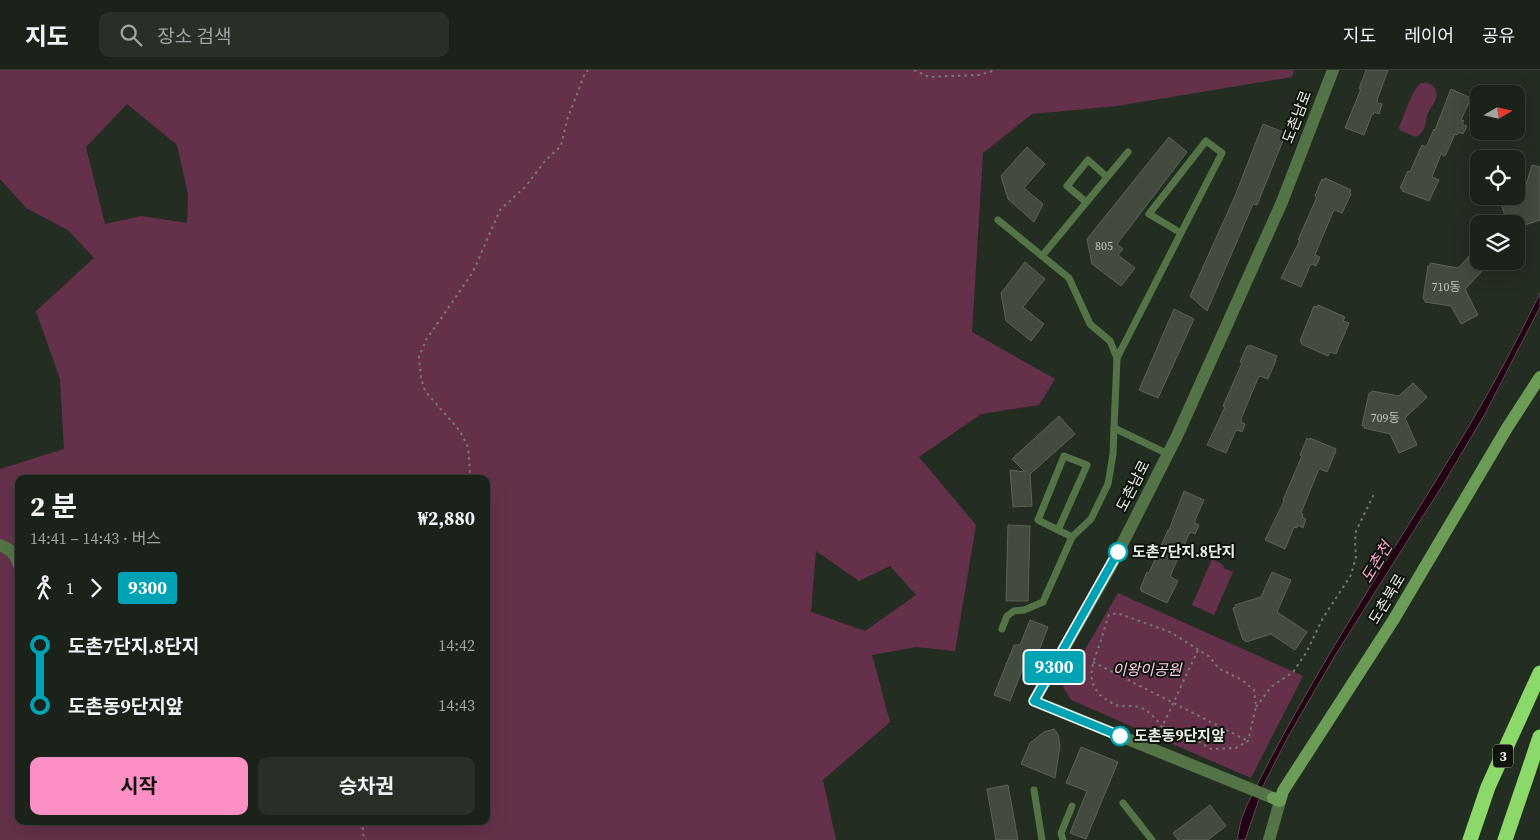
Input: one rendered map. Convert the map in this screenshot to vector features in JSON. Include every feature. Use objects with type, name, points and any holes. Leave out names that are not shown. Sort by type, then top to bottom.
[{"type":"highway","name":"3","points":[[1470,840],[1488,787],[1540,673]]},
{"type":"highway","name":"3","points":[[1504,840],[1540,737]]},
{"type":"street","name":"도촌남로","points":[[1277,799],[1034,701],[1111,566],[1168,454],[1282,202],[1333,70]]},
{"type":"street","name":"도촌북로","points":[[1269,840],[1277,799],[1394,619],[1507,428],[1540,377]]},
{"type":"street","points":[[0,545],[8,548],[15,556]]},
{"type":"lane","points":[[1002,629],[1007,616],[1014,611],[1024,610],[1042,602],[1072,537],[1091,519],[1108,484],[1113,454],[1117,358],[1222,153],[1206,141],[1149,214],[1181,233]]},
{"type":"lane","points":[[1042,256],[1128,152]]},
{"type":"lane","points":[[1086,202],[1067,186],[1088,160],[1108,177]]},
{"type":"lane","points":[[998,220],[1069,278],[1090,324],[1110,341],[1117,358]]},
{"type":"lane","points":[[1114,428],[1168,454]]},
{"type":"lane","points":[[1058,530],[1087,465],[1064,456],[1038,520],[1058,530],[1072,537]]},
{"type":"lane","points":[[1034,790],[1042,840]]},
{"type":"lane","points":[[1123,803],[1151,840]]},
{"type":"lane","points":[[1063,840],[1061,832],[1072,806]]},
{"type":"path","points":[[469,475],[468,448],[460,431],[425,390],[421,378],[419,357],[426,340],[474,272],[500,210],[526,186],[545,161],[561,146],[567,120],[585,73],[588,70]]},
{"type":"path","points":[[914,70],[929,77],[979,75],[996,70]]},
{"type":"path","points":[[1256,707],[1271,687],[1293,672],[1306,653],[1323,618],[1351,575],[1356,557],[1356,531],[1374,494]]},
{"type":"path","points":[[1117,613],[1170,632],[1210,658],[1218,668],[1242,680],[1254,690],[1256,707],[1248,741],[1236,748],[1211,749],[1183,732],[1162,727],[1151,713],[1144,709],[1118,706],[1104,699],[1097,692],[1092,681],[1091,671],[1109,616],[1117,613]]},
{"type":"path","points":[[1147,747],[1162,727],[1198,650]]},
{"type":"path","points":[[1093,662],[1248,741]]},
{"type":"path","points":[[362,825],[364,840]]},
{"type":"green space","points":[[0,70],[1294,70],[1292,77],[1117,106],[1032,114],[983,153],[972,332],[1055,379],[1039,405],[981,414],[919,457],[976,525],[955,651],[916,647],[872,655],[890,722],[823,780],[836,840],[0,840],[0,469],[64,449],[60,379],[36,311],[94,258],[68,230],[26,208],[0,179]],"holes":[[[127,104],[177,145],[188,194],[187,223],[141,216],[105,224],[86,147]],[[816,551],[859,581],[890,566],[916,595],[865,631],[811,612]]]},
{"type":"green space","points":[[1421,83],[1431,85],[1437,93],[1427,116],[1425,126],[1416,137],[1401,131],[1399,128],[1411,97]]},
{"type":"green space","points":[[1212,559],[1222,564],[1225,569],[1233,572],[1214,615],[1192,605]]},
{"type":"green space","name":"이왕이공원","points":[[1118,593],[1303,676],[1251,778],[1071,700],[1063,687]]},
{"type":"shaded area","points":[[1540,293],[1540,307],[1485,414],[1444,483],[1336,654],[1289,735],[1265,782],[1245,840],[1237,840],[1241,820],[1247,805],[1295,713],[1479,409]]},
{"type":"building","points":[[1366,70],[1388,70],[1377,100],[1378,103],[1382,104],[1379,114],[1374,112],[1372,114],[1364,135],[1345,128],[1361,89],[1359,89]]},
{"type":"building","points":[[1451,89],[1470,98],[1461,120],[1464,121],[1462,124],[1467,126],[1463,134],[1459,132],[1457,135],[1455,134],[1445,156],[1441,154],[1432,177],[1439,180],[1429,201],[1402,191],[1403,189],[1400,188],[1408,171],[1410,172],[1422,145],[1426,147],[1435,130]]},
{"type":"building","points":[[1263,124],[1286,133],[1257,205],[1253,204],[1207,311],[1190,296],[1235,196]]},
{"type":"building","points":[[1169,137],[1187,152],[1117,244],[1123,249],[1118,255],[1135,268],[1121,286],[1092,264],[1087,239]]},
{"type":"building","points":[[1027,147],[1045,164],[1024,188],[1043,204],[1034,222],[1008,199],[1001,176]]},
{"type":"building","points":[[1532,165],[1540,167],[1540,220],[1525,225],[1525,215],[1505,215],[1501,205],[1525,205],[1526,185]]},
{"type":"building","points":[[1325,178],[1351,190],[1351,194],[1342,213],[1335,210],[1333,212],[1315,255],[1320,257],[1316,266],[1312,264],[1310,266],[1301,287],[1281,278],[1300,240],[1298,240],[1317,197],[1315,196],[1322,179],[1324,180]]},
{"type":"building","points":[[1470,255],[1470,270],[1483,270],[1465,289],[1478,315],[1461,324],[1451,306],[1425,302],[1425,299],[1423,299],[1430,263],[1458,268]]},
{"type":"building","points":[[1025,262],[1045,279],[1023,307],[1044,324],[1031,341],[1006,321],[1001,293]]},
{"type":"building","points":[[1318,305],[1345,317],[1343,321],[1349,323],[1336,354],[1330,352],[1328,356],[1301,344],[1302,342],[1300,341],[1314,306],[1317,307]]},
{"type":"building","points":[[1174,309],[1194,319],[1158,398],[1139,390]]},
{"type":"building","points":[[1250,345],[1277,356],[1268,379],[1260,376],[1258,378],[1241,419],[1241,422],[1245,424],[1242,432],[1237,430],[1235,432],[1226,453],[1207,445],[1225,407],[1223,406],[1242,363],[1240,362],[1247,346]]},
{"type":"building","points":[[1413,383],[1427,397],[1405,418],[1417,445],[1399,453],[1390,434],[1362,426],[1369,393],[1372,391],[1399,396]]},
{"type":"building","points":[[1059,416],[1075,434],[1030,474],[1032,506],[1013,507],[1010,470],[1025,472],[1012,459]]},
{"type":"building","points":[[1307,438],[1336,449],[1327,472],[1320,469],[1318,471],[1301,513],[1303,514],[1302,517],[1306,519],[1303,528],[1298,525],[1297,528],[1294,527],[1285,549],[1265,540],[1284,501]]},
{"type":"building","points":[[1184,491],[1204,500],[1195,520],[1195,523],[1199,525],[1195,534],[1191,532],[1189,534],[1171,574],[1171,577],[1178,581],[1167,603],[1140,589],[1169,530]]},
{"type":"building","points":[[1008,525],[1030,526],[1028,601],[1006,601]]},
{"type":"building","points":[[1272,572],[1291,580],[1277,612],[1307,632],[1295,650],[1271,634],[1246,642],[1243,640],[1237,622],[1233,608],[1236,607],[1235,605],[1261,597]]},
{"type":"building","points":[[1030,620],[1048,627],[1038,653],[1030,650],[1010,701],[994,695],[1014,645],[1020,645]]},
{"type":"building","points":[[1054,729],[1058,734],[1060,746],[1055,778],[1021,764],[1030,743],[1044,732]]},
{"type":"building","points":[[1081,747],[1118,762],[1086,839],[1070,833],[1087,791],[1066,783]]},
{"type":"building","points":[[1008,785],[1018,840],[996,840],[987,789]]},
{"type":"building","points":[[1210,805],[1226,826],[1208,840],[1178,840],[1173,833]]},
{"type":"bus line","name":"9300","points":[[1118,552],[1034,701],[1120,736]]},
{"type":"place","name":"도촌7단지.8단지","points":[[1118,552]]},
{"type":"place","name":"도촌동9단지앞","points":[[1120,736]]},
{"type":"water label","name":"도촌천","points":[[1376,562]]}]
